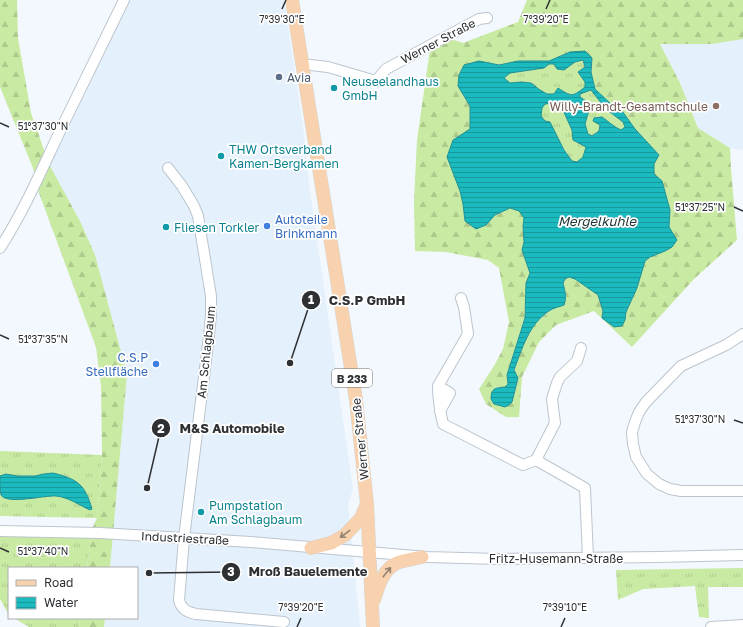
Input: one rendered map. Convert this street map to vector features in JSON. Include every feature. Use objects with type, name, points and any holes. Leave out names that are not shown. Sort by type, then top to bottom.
[{"type":"main road","name":"Werner Straße","points":[[292,0],[356,400],[367,504],[373,627]]},
{"type":"main road","points":[[311,548],[331,542],[345,535],[361,518],[367,504]]},
{"type":"main road","points":[[372,607],[379,585],[389,568],[397,563],[422,557]]},
{"type":"street","points":[[0,248],[11,231],[40,175],[124,0]]},
{"type":"street","name":"Werner Straße","points":[[302,64],[328,68],[376,81],[386,69],[479,19],[487,18]]},
{"type":"street","name":"Am Schlagbaum","points":[[168,168],[182,186],[198,216],[211,296],[209,336],[184,538],[179,600],[181,606],[187,612],[196,614],[284,622]]},
{"type":"street","points":[[461,298],[468,334],[438,386],[440,411],[443,424],[523,465],[536,460],[555,424],[552,399],[560,378],[577,361],[581,348]]},
{"type":"street","points":[[743,334],[726,345],[681,366],[646,402],[635,422],[632,432],[636,457],[648,474],[659,484],[670,489],[682,491],[743,490]]},
{"type":"street","points":[[536,460],[585,488],[588,558]]},
{"type":"street","name":"Industriestraße","points":[[0,531],[74,532],[184,538],[251,542],[369,553]]},
{"type":"street","name":"Fritz-Husemann-Straße","points":[[369,553],[422,557],[498,559],[743,555]]},
{"type":"street","points":[[711,627],[743,625]]},
{"type":"shaded area","points":[[127,0],[284,0],[353,489],[348,504],[360,627],[104,627],[105,619],[138,619],[138,567],[110,567],[127,374],[95,255],[81,223],[49,164]]},
{"type":"shaded area","name":"Willy-Brandt-Gesamtschule","points":[[743,39],[743,150],[730,148],[698,128],[680,83],[660,44],[712,44]]},
{"type":"green space","points":[[0,0],[17,0],[18,38],[31,113],[49,164],[81,223],[95,255],[127,374],[110,567],[87,567],[92,529],[97,518],[102,455],[101,386],[96,347],[39,193],[33,168],[0,87]]},
{"type":"green space","points":[[527,0],[743,0],[743,39],[712,44],[660,44],[680,83],[698,128],[730,148],[737,240],[694,279],[632,347],[594,311],[556,325],[539,342],[522,377],[519,417],[506,417],[486,404],[479,389],[503,349],[509,322],[499,268],[488,260],[446,252],[415,251],[414,201],[417,140],[430,49],[451,39],[463,43],[518,22]],"holes":[[[570,52],[592,58],[591,72],[595,89],[611,104],[620,108],[635,129],[659,155],[654,164],[653,174],[670,210],[669,227],[677,240],[665,251],[650,257],[645,261],[637,288],[626,312],[625,320],[584,285],[569,277],[565,279],[563,283],[566,292],[564,303],[548,312],[537,321],[528,335],[516,365],[505,407],[497,387],[505,387],[508,384],[507,375],[525,318],[526,283],[530,273],[522,250],[524,242],[524,218],[519,211],[510,208],[495,215],[486,225],[465,221],[453,140],[470,129],[470,106],[462,94],[479,61],[499,65],[518,61],[549,61]]]},
{"type":"green space","points":[[583,60],[585,87],[572,95],[558,88],[554,94],[547,94],[531,83],[510,83],[504,78],[510,73],[544,68],[549,64],[554,64],[564,70],[575,62]]},
{"type":"green space","points":[[591,90],[606,109],[623,122],[625,127],[621,130],[614,127],[610,123],[600,125],[599,131],[591,136],[588,134],[585,124],[590,107],[579,98],[580,94]]},
{"type":"green space","points":[[545,103],[554,103],[562,108],[572,130],[573,140],[586,147],[583,157],[577,162],[572,161],[541,116],[542,108]]},
{"type":"green space","points":[[0,451],[102,455],[97,518],[0,516]]},
{"type":"green space","points":[[0,529],[92,529],[87,567],[8,567],[8,613],[0,599]]},
{"type":"green space","points":[[743,568],[743,587],[708,587],[709,618],[699,617],[695,586],[643,589],[618,600],[616,570]]},
{"type":"green space","points":[[16,619],[80,619],[79,627],[29,627]]},
{"type":"green space","points":[[80,619],[105,619],[104,627],[79,627]]},
{"type":"water","name":"Mergelkuhle","points":[[585,51],[592,58],[591,72],[595,89],[611,104],[620,108],[635,129],[659,155],[654,164],[654,174],[662,181],[670,210],[669,227],[677,240],[672,247],[650,257],[645,261],[637,288],[626,312],[625,320],[622,326],[614,327],[602,318],[603,311],[598,295],[575,279],[569,277],[565,279],[563,283],[566,297],[564,305],[554,308],[542,316],[531,330],[514,370],[518,378],[512,402],[505,407],[494,404],[491,399],[491,395],[494,389],[505,387],[508,384],[507,375],[525,318],[526,283],[530,273],[522,250],[524,242],[524,218],[519,211],[510,208],[495,215],[486,225],[476,229],[465,221],[460,191],[447,157],[453,140],[470,129],[470,106],[458,86],[459,75],[464,65],[479,61],[499,65],[518,61],[549,61],[570,52]],"holes":[[[583,60],[585,67],[578,72],[585,82],[585,87],[572,95],[558,88],[554,94],[547,94],[531,83],[510,83],[504,78],[510,73],[544,68],[549,64],[554,64],[557,69],[564,70],[575,62]],[[591,90],[606,109],[623,122],[625,127],[621,130],[602,117],[594,118],[593,121],[600,125],[599,131],[592,136],[588,134],[585,124],[590,107],[589,103],[580,97],[580,94]],[[554,103],[562,108],[572,130],[573,140],[586,147],[583,157],[577,162],[572,161],[564,150],[550,122],[545,121],[541,116],[542,108],[545,104]]]},
{"type":"water","points":[[53,473],[74,480],[79,484],[83,488],[92,509],[90,510],[69,500],[56,496],[11,499],[5,498],[1,495],[0,476],[6,474],[17,476],[35,476]]},
{"type":"place","name":"Avia","points":[[279,77]]},
{"type":"place","name":"Neuseelandhaus GmbH","points":[[334,88]]},
{"type":"place","name":"Willy-Brandt-Gesamtschule","points":[[716,106]]},
{"type":"place","name":"THW Ortsverband Kamen-Bergkamen","points":[[221,156]]},
{"type":"place","name":"Autoteile Brinkmann","points":[[267,226]]},
{"type":"place","name":"Fliesen Torkler","points":[[166,227]]},
{"type":"place","name":"C.S.P GmbH","points":[[290,363]]},
{"type":"place","name":"C.S.P Stellfläche","points":[[156,364]]},
{"type":"place","name":"M&S Automobile","points":[[147,488]]},
{"type":"place","name":"Pumpstation Am Schlagbaum","points":[[201,512]]},
{"type":"place","name":"Mroß Bauelemente","points":[[149,573]]}]
